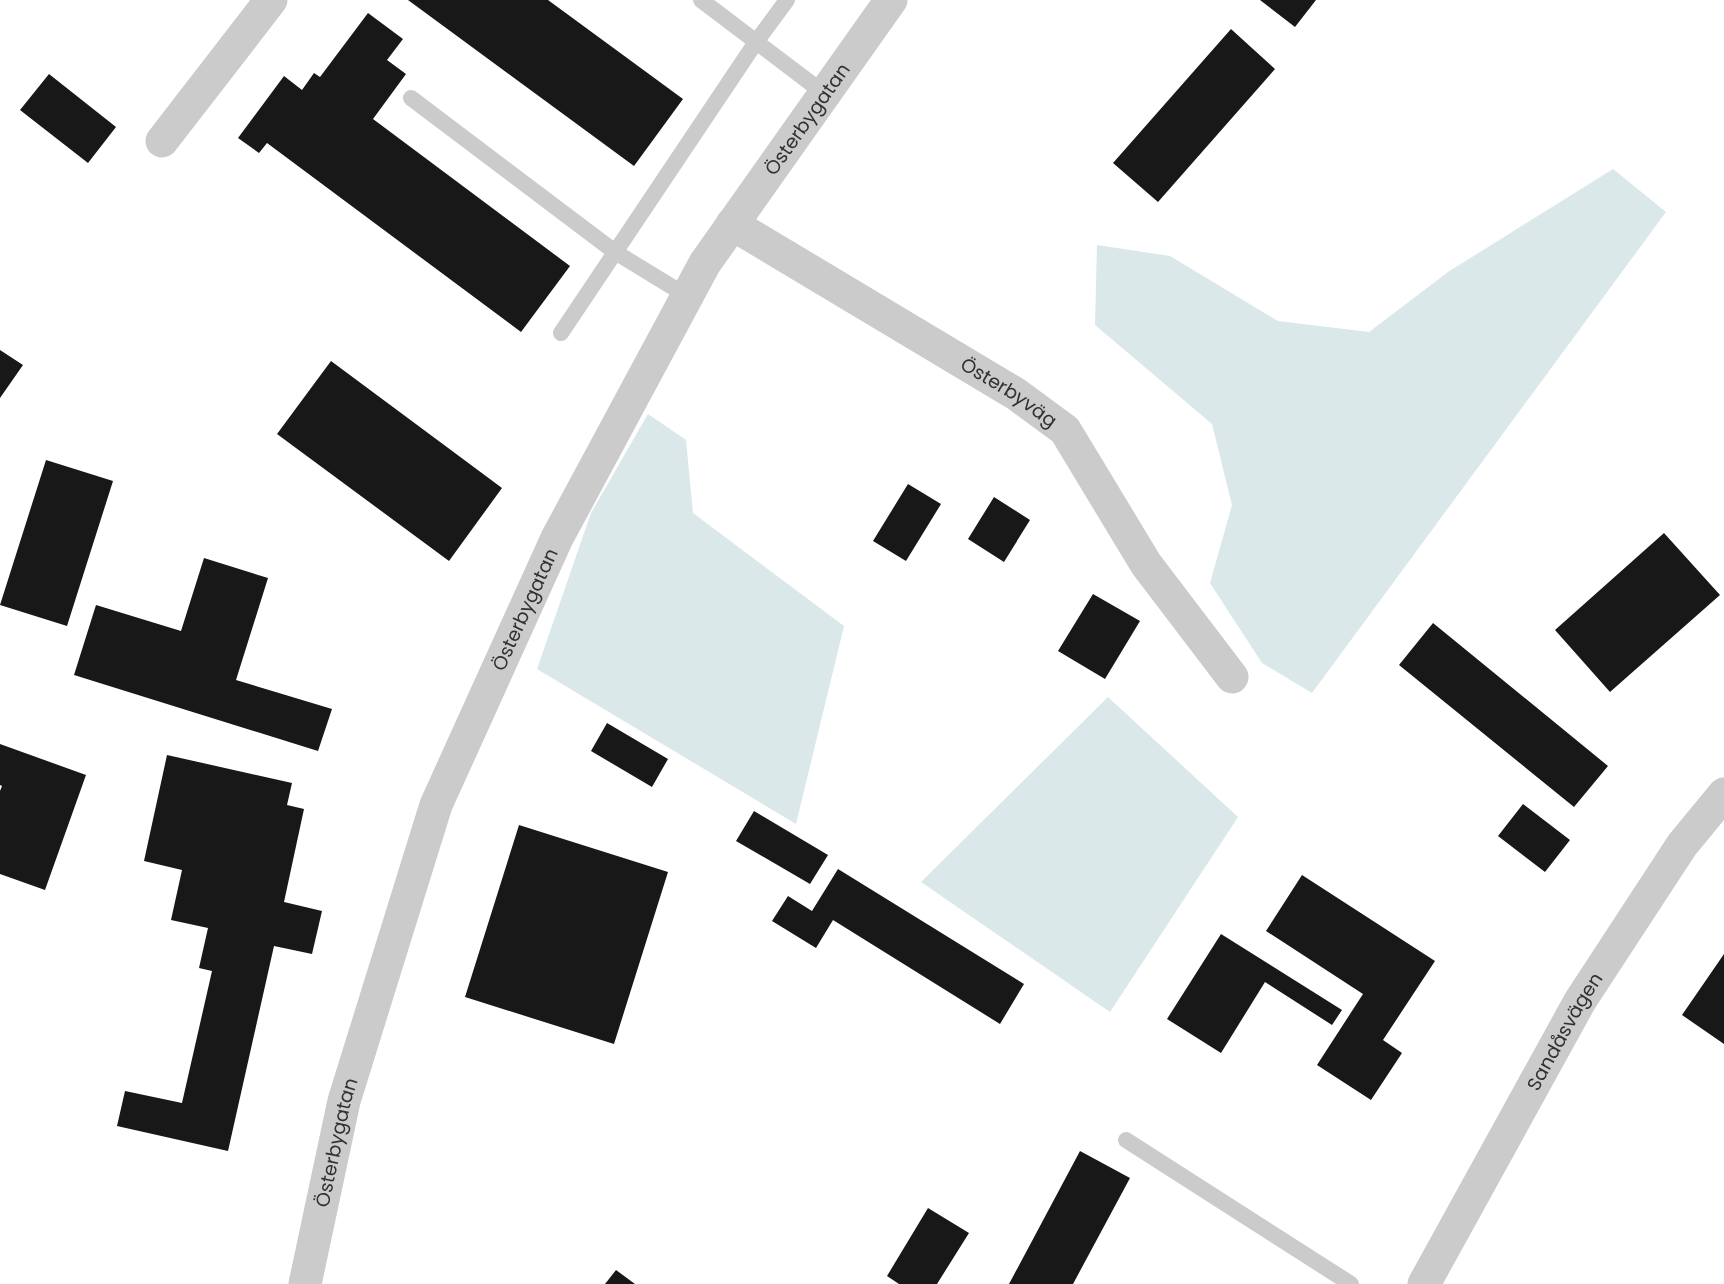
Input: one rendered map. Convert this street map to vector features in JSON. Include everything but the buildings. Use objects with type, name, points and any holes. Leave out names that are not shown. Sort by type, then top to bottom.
[{"type":"street","points":[[162,141],[271,0]]},
{"type":"street","name":"Österbygatan","points":[[305,1284],[344,1101],[436,805],[557,538],[705,263],[891,0]]},
{"type":"street","name":"Österbyväg","points":[[732,225],[1016,394],[1065,430],[1146,564],[1232,677]]},
{"type":"street","name":"Sandåsvägen","points":[[1424,1284],[1580,1001],[1682,845],[1724,794]]},
{"type":"lane","points":[[701,0],[825,94]]},
{"type":"lane","points":[[561,333],[787,0]]},
{"type":"lane","points":[[411,98],[615,252],[687,296]]},
{"type":"lane","points":[[1126,1140],[1351,1284]]},
{"type":"shaded area","points":[[1613,169],[1666,212],[1312,693],[1262,663],[1210,583],[1232,505],[1212,424],[1095,325],[1097,245],[1170,256],[1278,321],[1369,332],[1448,272]]},
{"type":"shaded area","points":[[648,414],[686,440],[693,513],[844,626],[796,824],[537,669],[591,513]]},
{"type":"shaded area","points":[[1108,697],[1238,817],[1110,1012],[921,882]]}]
